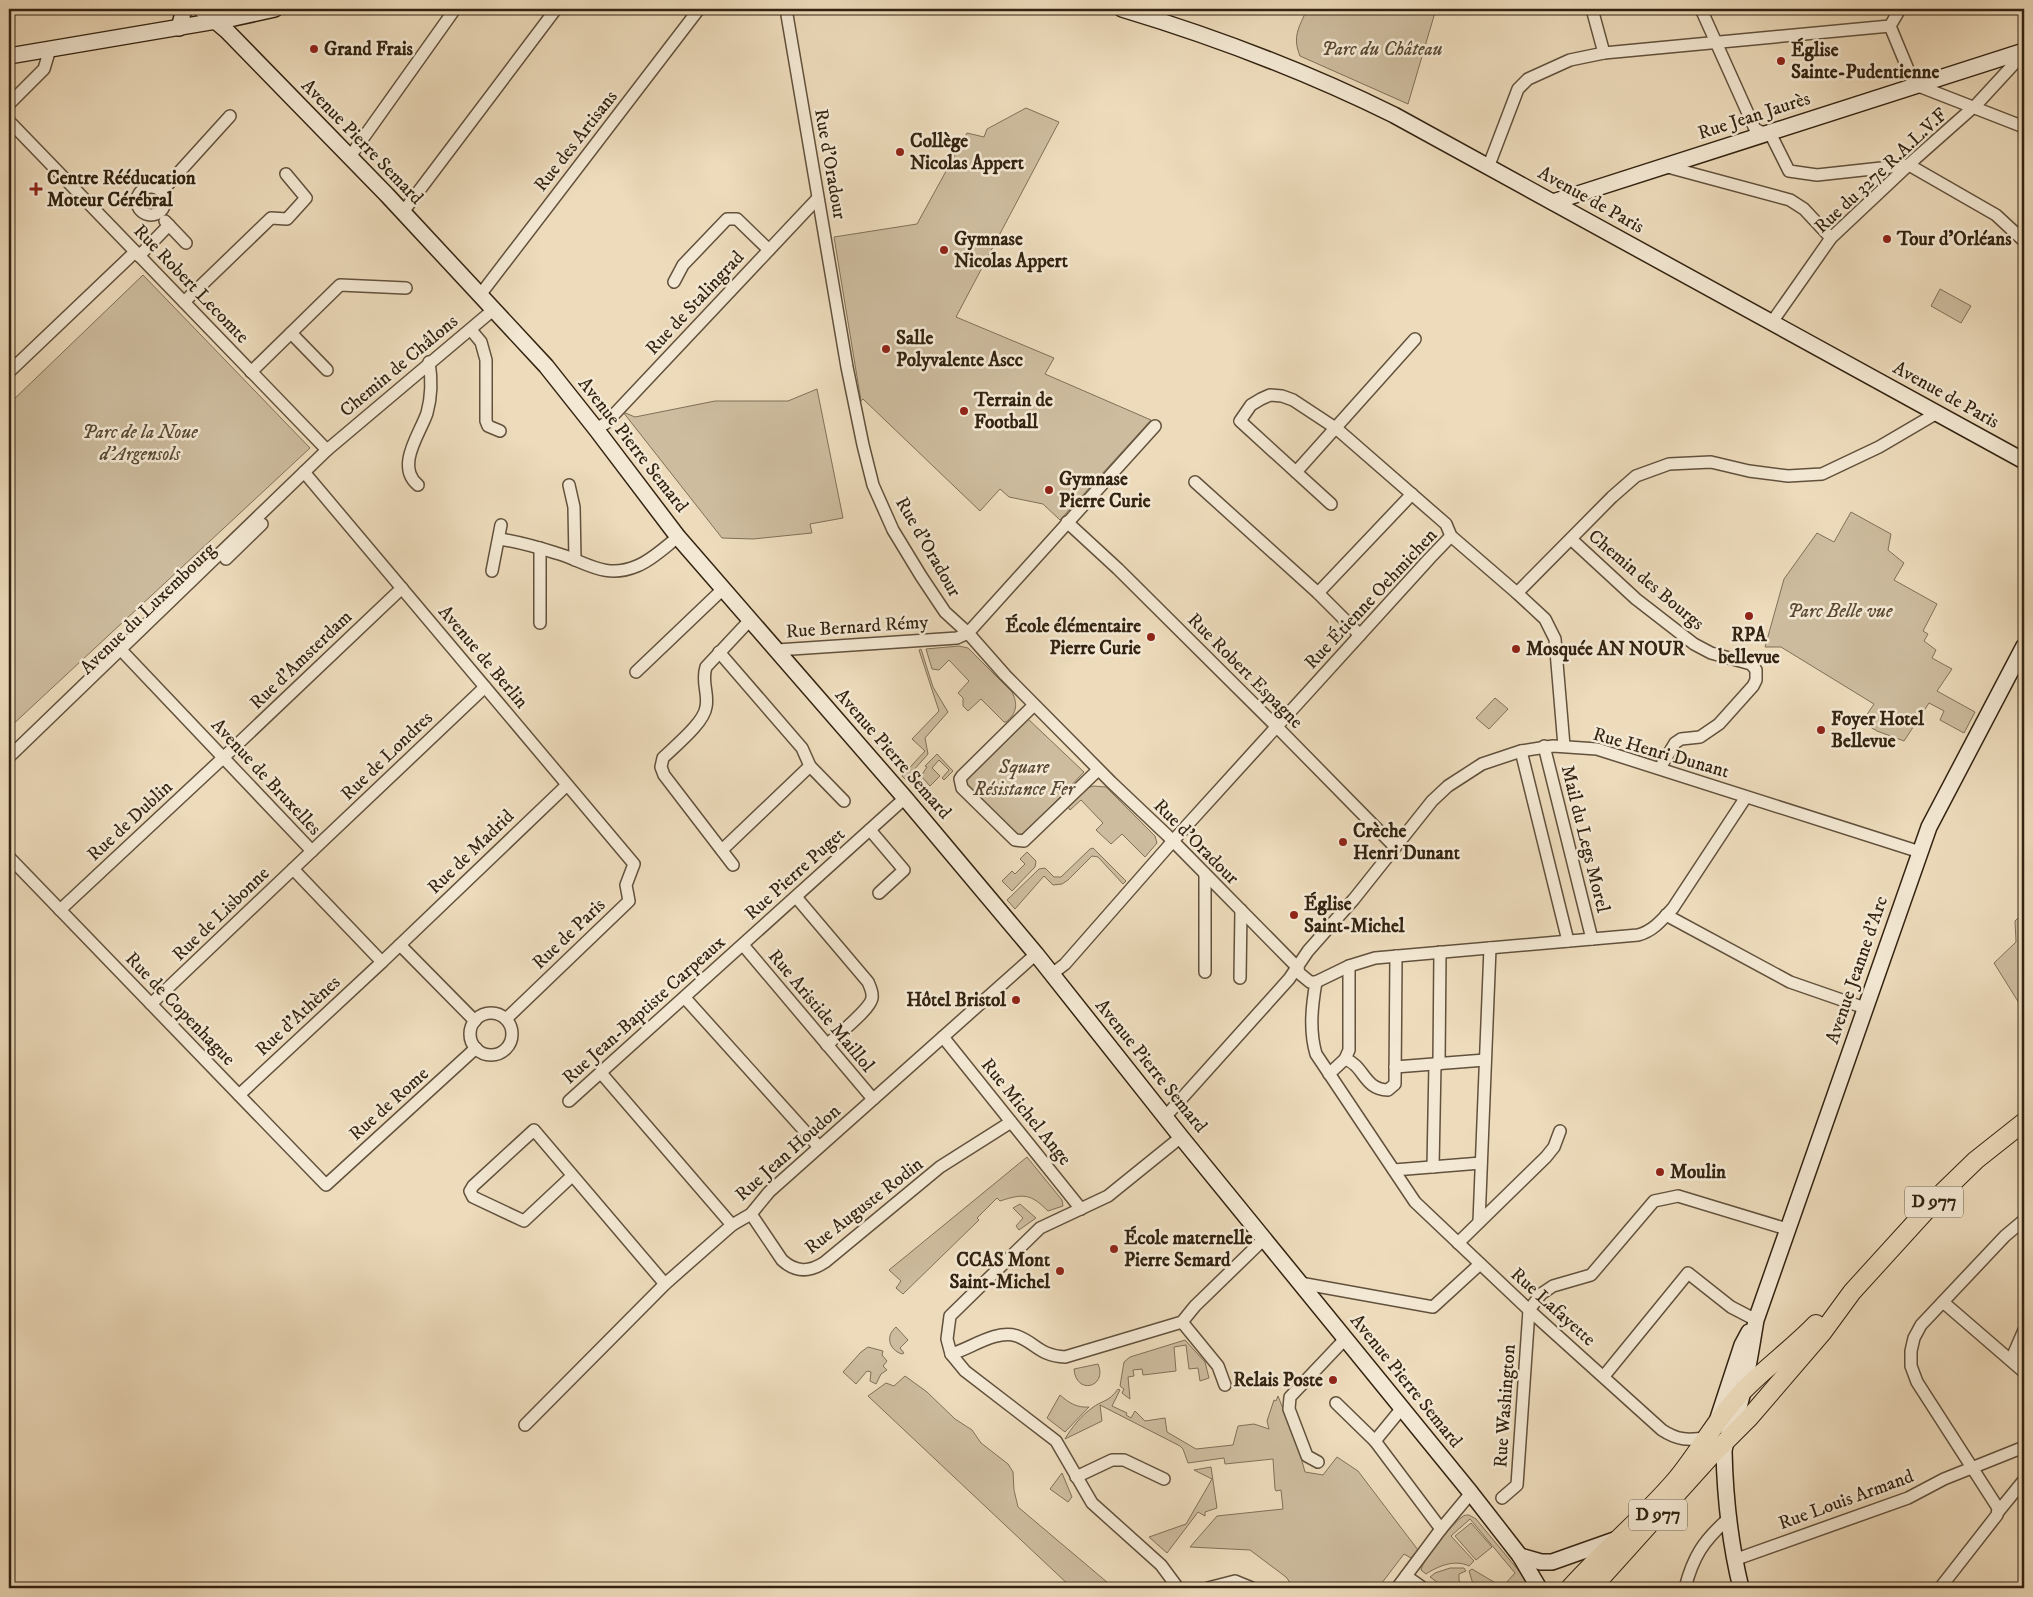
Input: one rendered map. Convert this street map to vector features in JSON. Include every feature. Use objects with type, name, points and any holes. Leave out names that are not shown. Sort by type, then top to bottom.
[{"type":"main road","points":[[179,28],[184,9]]},
{"type":"main road","name":"Avenue Pierre Semard","points":[[201,9],[240,45],[402,212],[546,366],[678,537],[777,650],[1036,954],[1181,1137],[1471,1493],[1520,1556],[1539,1587]]},
{"type":"main road","points":[[9,56],[179,28],[275,9]]},
{"type":"main road","name":"Avenue de Paris","points":[[1122,9],[1244,50],[1334,87],[1394,115],[1489,165],[2024,461]]},
{"type":"main road","points":[[240,45],[243,26],[251,14]]},
{"type":"main road","name":"Rue Jean Jaurès","points":[[1553,202],[1760,132],[2024,52]]},
{"type":"main road","name":"Avenue Jeanne d'Arc","points":[[1735,1389],[1750,1356],[1756,1320],[1929,827],[2024,646]]},
{"type":"main road","name":"D 977","points":[[1570,1588],[1589,1583],[1742,1425],[1822,1333],[1852,1292],[1949,1186],[1976,1160],[2024,1122]]},
{"type":"main road","name":"D 977","points":[[1589,1583],[1617,1539],[1674,1481],[1707,1438],[1735,1389],[1769,1368],[1852,1292]]},
{"type":"main road","name":"Avenue Jeanne d'Arc","points":[[1735,1389],[1742,1345],[1756,1320]]},
{"type":"main road","points":[[1750,1356],[1769,1368]]},
{"type":"main road","points":[[1735,1389],[1736,1416],[1725,1442],[1724,1463],[1728,1519],[1734,1560],[1741,1588]]},
{"type":"main road","points":[[1557,1561],[1617,1539]]},
{"type":"main road","points":[[1520,1556],[1541,1562],[1557,1561],[1577,1565],[1589,1583]]},
{"type":"main road","name":"Avenue Pierre Semard","points":[[1539,1587],[1542,1572],[1557,1561]]},
{"type":"street","points":[[349,158],[455,9]]},
{"type":"street","points":[[402,212],[556,9]]},
{"type":"street","name":"Rue des Artisans","points":[[480,295],[699,9]]},
{"type":"street","name":"Rue d'Oradour","points":[[786,9],[847,367],[873,485],[894,530],[945,612],[968,633],[1034,705],[1098,770],[1173,841],[1298,968],[1304,968],[1315,976],[1316,982]]},
{"type":"street","points":[[1592,9],[1604,53]]},
{"type":"street","points":[[1701,9],[1723,59],[1760,132],[1772,137],[1789,171],[1817,176],[1909,165],[1996,215],[2024,241]]},
{"type":"street","points":[[1890,26],[1900,9]]},
{"type":"street","points":[[1489,165],[1518,89],[1528,80],[1570,60],[1604,53],[1890,26]]},
{"type":"street","points":[[1890,26],[1916,85],[2024,127]]},
{"type":"street","points":[[9,104],[44,69],[50,49]]},
{"type":"street","name":"Rue du 327e R.A.L.V.F","points":[[1772,322],[1830,238],[1973,108],[2024,52]]},
{"type":"street","points":[[162,191],[230,116]]},
{"type":"street","name":"Rue Robert Lecomte","points":[[9,121],[327,450]]},
{"type":"street","points":[[1664,166],[1790,200],[1804,209],[1830,238]]},
{"type":"street","points":[[184,302],[271,218],[287,219],[306,198],[286,174]]},
{"type":"street","points":[[152,186],[162,191],[166,202],[159,214],[151,216],[140,211],[136,200],[141,190],[152,186]]},
{"type":"street","name":"Rue de Stalingrad","points":[[596,429],[606,422],[817,199]]},
{"type":"street","points":[[159,214],[186,244]]},
{"type":"street","points":[[674,282],[683,265],[728,219],[737,219],[769,250]]},
{"type":"street","points":[[9,372],[169,225]]},
{"type":"street","points":[[251,372],[340,285],[406,288]]},
{"type":"street","name":"Chemin de Châlons","points":[[327,450],[429,362],[493,310]]},
{"type":"street","points":[[470,330],[481,342],[486,360],[486,422],[488,426],[500,431]]},
{"type":"street","points":[[291,333],[327,370]]},
{"type":"street","points":[[1296,472],[1337,429],[1415,339]]},
{"type":"street","points":[[418,485],[409,474],[409,461],[431,395],[432,382],[429,362]]},
{"type":"street","points":[[1332,504],[1240,421],[1251,405],[1261,398],[1270,395],[1282,396],[1293,400],[1337,429],[1446,524],[1451,536]]},
{"type":"street","points":[[1517,593],[1612,497],[1636,476],[1669,464],[1711,462],[1749,471],[1788,476],[1822,474],[1879,447],[1937,413]]},
{"type":"street","points":[[968,633],[1155,426]]},
{"type":"street","name":"Avenue du Luxembourg","points":[[9,765],[327,450]]},
{"type":"street","name":"Avenue de Berlin","points":[[304,472],[634,864]]},
{"type":"street","points":[[1195,482],[1318,593],[1360,635]]},
{"type":"street","points":[[569,485],[574,507],[575,560]]},
{"type":"street","points":[[1318,593],[1412,494]]},
{"type":"street","name":"Rue Robert Espagne","points":[[1067,522],[1118,569],[1395,847]]},
{"type":"street","points":[[492,571],[500,538],[501,525]]},
{"type":"street","name":"Rue Étienne Oehmichen","points":[[1052,974],[1065,964],[1173,841],[1451,536],[1545,619],[1555,639],[1564,746]]},
{"type":"street","points":[[500,538],[540,548],[596,569],[615,571],[643,564],[678,537]]},
{"type":"street","name":"Chemin des Bourgs","points":[[1571,538],[1614,580],[1694,644],[1754,666],[1757,675],[1756,680],[1719,724],[1700,736],[1681,739],[1675,743],[1660,768]]},
{"type":"street","points":[[540,548],[540,623]]},
{"type":"street","name":"Rue d'Amsterdam","points":[[224,757],[402,588]]},
{"type":"street","points":[[636,672],[723,589]]},
{"type":"street","points":[[733,865],[664,775],[661,767],[663,758],[703,717],[707,706],[702,677],[706,667],[750,620]]},
{"type":"street","name":"Rue Bernard Rémy","points":[[777,650],[957,638],[968,633]]},
{"type":"street","points":[[719,652],[802,748],[810,766],[844,801]]},
{"type":"street","name":"Avenue du Luxembourg","points":[[9,757],[123,653]]},
{"type":"street","name":"Avenue de Bruxelles","points":[[123,653],[312,851],[292,869]]},
{"type":"street","name":"Rue de Londres","points":[[312,851],[485,687]]},
{"type":"street","points":[[1034,705],[962,776],[960,780],[962,788],[1014,840],[1021,842],[1098,770]]},
{"type":"street","name":"Rue Henri Dunant","points":[[1165,1117],[1298,968],[1308,951],[1354,899],[1432,801],[1457,779],[1482,764],[1521,751],[1544,746],[1597,749],[1920,852]]},
{"type":"street","name":"Mail du Legs Morel","points":[[1544,746],[1592,939]]},
{"type":"street","points":[[1521,751],[1568,942]]},
{"type":"street","name":"Rue de Dublin","points":[[60,910],[224,757]]},
{"type":"street","points":[[722,850],[810,766]]},
{"type":"street","name":"Rue de Madrid","points":[[400,946],[566,785]]},
{"type":"street","points":[[1316,982],[1349,966],[1375,958],[1568,942],[1645,933],[1666,916],[1746,797]]},
{"type":"street","name":"Rue Pierre Puget","points":[[743,945],[904,798]]},
{"type":"street","name":"Rue Pierre Puget","points":[[870,830],[904,870],[879,893]]},
{"type":"street","name":"Rue de Copenhague","points":[[9,857],[326,1185]]},
{"type":"street","name":"Rue de Paris","points":[[506,1019],[630,900],[626,885],[634,864]]},
{"type":"street","points":[[292,869],[382,962],[400,946],[475,1021]]},
{"type":"street","name":"Rue de Lisbonne","points":[[151,1004],[292,869]]},
{"type":"street","points":[[1205,875],[1205,972]]},
{"type":"street","points":[[796,897],[868,982],[871,990],[872,998],[868,1007],[827,1045]]},
{"type":"street","points":[[1240,978],[1241,910]]},
{"type":"street","points":[[1666,916],[1790,982],[1865,1008]]},
{"type":"street","name":"Rue Jean-Baptiste Carpeaux","points":[[569,1102],[743,945]]},
{"type":"street","name":"Rue Aristide Maillol","points":[[743,945],[873,1100]]},
{"type":"street","points":[[1479,1222],[1490,948]]},
{"type":"street","points":[[1433,1167],[1440,952]]},
{"type":"street","name":"Rue Jean Houdon","points":[[525,1425],[665,1284],[732,1225],[751,1214],[769,1192],[1036,954]]},
{"type":"street","points":[[1345,1059],[1355,1062],[1366,1080],[1379,1090],[1388,1090],[1395,1084],[1396,956]]},
{"type":"street","name":"Rue d'Athènes","points":[[239,1095],[382,962]]},
{"type":"street","points":[[1329,1074],[1345,1059],[1349,1050],[1349,966]]},
{"type":"street","name":"Rue Lafayette","points":[[1316,982],[1313,998],[1312,1039],[1316,1054],[1415,1202],[1529,1310],[1662,1430],[1674,1437],[1693,1440],[1707,1438]]},
{"type":"street","points":[[684,998],[819,1148]]},
{"type":"street","points":[[489,1013],[506,1019],[511,1028],[512,1036],[509,1045],[504,1051],[489,1055],[476,1048],[470,1035],[475,1021],[482,1015],[489,1013]]},
{"type":"street","name":"Rue Michel Ange","points":[[943,1037],[1081,1209]]},
{"type":"street","name":"Rue de Rome","points":[[326,1185],[476,1048]]},
{"type":"street","points":[[1395,1067],[1485,1060]]},
{"type":"street","points":[[601,1073],[732,1225]]},
{"type":"street","name":"Rue Auguste Rodin","points":[[751,1214],[782,1260],[798,1270],[810,1270],[825,1262],[940,1168],[1011,1122]]},
{"type":"street","points":[[572,1176],[524,1221],[473,1197],[470,1192],[473,1186],[534,1130],[665,1284]]},
{"type":"street","points":[[1458,1243],[1546,1157],[1554,1147],[1560,1131]]},
{"type":"street","points":[[1178,1588],[1161,1565],[1092,1503],[1056,1441],[965,1371],[951,1354],[947,1339],[950,1316],[1040,1228],[1108,1196],[1181,1137]]},
{"type":"street","points":[[1394,1170],[1481,1163]]},
{"type":"street","points":[[1529,1310],[1541,1294],[1553,1286],[1590,1275],[1654,1201],[1678,1196],[1787,1229]]},
{"type":"street","points":[[1998,1512],[1996,1504],[1917,1382],[1911,1366],[1911,1351],[1917,1332],[2005,1236],[2024,1220]]},
{"type":"street","points":[[951,1354],[1005,1335],[1017,1336],[1055,1357],[1066,1357],[1182,1322],[1195,1306],[1265,1238]]},
{"type":"street","points":[[1300,1282],[1434,1307],[1480,1264]]},
{"type":"street","points":[[1604,1376],[1688,1273],[1731,1307],[1756,1320]]},
{"type":"street","points":[[1943,1302],[2024,1372]]},
{"type":"street","name":"Rue Washington","points":[[1502,1498],[1517,1485],[1529,1310]]},
{"type":"street","points":[[1182,1322],[1218,1366],[1225,1385]]},
{"type":"street","points":[[2011,1360],[2024,1330]]},
{"type":"street","points":[[1318,1462],[1307,1456],[1289,1409],[1290,1397],[1346,1338]]},
{"type":"street","points":[[1336,1403],[1375,1441],[1441,1529]]},
{"type":"street","points":[[1375,1441],[1402,1408]]},
{"type":"street","name":"Rue Louis Armand","points":[[1734,1560],[1908,1498],[1972,1467],[2024,1447]]},
{"type":"street","points":[[1076,1477],[1112,1460],[1124,1460],[1164,1479]]},
{"type":"street","points":[[1940,1588],[2024,1480]]},
{"type":"street","points":[[1397,1588],[1441,1529],[1471,1493]]},
{"type":"street","points":[[1685,1588],[1696,1552],[1712,1533],[1728,1519]]},
{"type":"street","points":[[1406,1576],[1423,1588]]},
{"type":"street","points":[[1208,1588],[1235,1581],[1252,1588]]},
{"type":"green space","name":"Parc du Château","points":[[1307,9],[1436,9],[1408,104],[1300,56],[1297,37]]},
{"type":"green space","points":[[1026,108],[1059,122],[956,317],[1054,358],[1045,374],[1151,420],[1060,520],[1043,504],[1009,497],[1000,489],[980,511],[863,399],[861,401],[834,237],[917,224],[967,133],[984,137],[987,129]]},
{"type":"green space","name":"Parc de la Noue d'Argensols","points":[[143,275],[310,448],[9,728],[9,404]]},
{"type":"green space","points":[[1940,289],[1971,306],[1961,323],[1931,306]]},
{"type":"green space","points":[[817,389],[843,518],[810,524],[812,533],[753,539],[722,538],[623,412],[635,417],[715,401],[788,401]]},
{"type":"green space","name":"Parc Belle vue","points":[[1851,512],[1891,534],[1888,550],[1904,563],[1894,580],[1937,604],[1923,631],[1928,634],[1924,641],[1936,650],[1932,658],[1952,669],[1937,691],[1975,712],[1964,733],[1940,720],[1944,711],[1929,703],[1904,741],[1877,731],[1862,722],[1874,704],[1781,647],[1765,647],[1784,579],[1817,533],[1834,542]]},
{"type":"green space","points":[[959,646],[968,648],[1012,692],[1016,704],[1014,712],[1006,722],[981,699],[968,711],[963,706],[963,698],[958,693],[969,681],[949,660],[939,670],[932,669],[926,649]]},
{"type":"green space","points":[[921,649],[933,687],[948,712],[925,738],[928,754],[913,771],[913,779],[909,783],[902,776],[925,751],[912,739],[939,711],[919,650]]},
{"type":"green space","points":[[1495,698],[1508,709],[1489,729],[1476,718]]},
{"type":"green space","name":"Square Résistance Fer","points":[[1027,718],[1084,772],[1021,838],[965,783]]},
{"type":"green space","points":[[937,754],[953,771],[944,780],[942,778],[949,770],[939,760],[932,768],[940,776],[930,786],[921,776],[927,767],[925,766]]},
{"type":"green space","points":[[1094,786],[1106,787],[1155,836],[1157,843],[1145,857],[1122,834],[1111,844],[1096,830],[1103,823],[1081,800],[1070,810],[1068,807],[1086,788]]},
{"type":"green space","points":[[1093,848],[1126,881],[1123,884],[1098,857],[1092,856],[1062,884],[1053,885],[1044,876],[1015,909],[1007,900],[1039,869],[1045,868],[1054,877],[1061,877]]},
{"type":"green space","points":[[1027,852],[1036,861],[1035,867],[1012,891],[1002,881],[1012,871],[1015,874],[1025,864],[1020,859]]},
{"type":"green space","points":[[2024,912],[2024,1011],[1994,963],[2016,942],[2015,921]]},
{"type":"green space","points":[[1027,1157],[1062,1200],[1063,1206],[1048,1211],[1032,1198],[1021,1196],[1000,1201],[997,1198],[977,1218],[979,1220],[903,1294],[896,1288],[901,1281],[889,1270]]},
{"type":"green space","points":[[1020,1204],[1036,1218],[1019,1230],[1016,1226],[1023,1218],[1013,1208]]},
{"type":"green space","points":[[896,1327],[908,1340],[900,1348],[904,1353],[902,1354],[891,1346],[890,1342],[890,1334]]},
{"type":"green space","points":[[1185,1340],[1205,1362],[1209,1378],[1200,1381],[1198,1368],[1189,1369],[1186,1345],[1174,1347],[1176,1371],[1143,1375],[1142,1369],[1133,1370],[1134,1376],[1128,1377],[1130,1399],[1122,1393],[1124,1389],[1120,1386],[1124,1362],[1130,1357]]},
{"type":"green space","points":[[868,1347],[883,1351],[882,1355],[887,1361],[883,1366],[887,1370],[881,1374],[876,1384],[870,1381],[871,1372],[867,1371],[856,1384],[843,1372]]},
{"type":"green space","points":[[1098,1364],[1100,1372],[1099,1378],[1095,1383],[1085,1385],[1080,1383],[1074,1369]]},
{"type":"green space","points":[[905,1376],[927,1392],[955,1419],[972,1430],[981,1443],[1008,1464],[1013,1472],[1014,1490],[1018,1507],[1114,1588],[1072,1588],[868,1396],[886,1383],[894,1386]]},
{"type":"green space","points":[[1118,1389],[1120,1390],[1112,1406],[1127,1413],[1126,1415],[1131,1418],[1135,1411],[1145,1421],[1165,1418],[1167,1432],[1196,1449],[1233,1445],[1238,1426],[1254,1424],[1269,1429],[1267,1421],[1274,1400],[1276,1401],[1278,1396],[1298,1447],[1305,1472],[1323,1475],[1337,1457],[1358,1471],[1418,1550],[1411,1558],[1404,1554],[1378,1588],[1294,1588],[1286,1577],[1250,1550],[1190,1547],[1217,1516],[1283,1509],[1281,1490],[1276,1491],[1275,1489],[1273,1459],[1225,1464],[1224,1458],[1188,1463],[1180,1446],[1100,1405],[1102,1421],[1065,1439],[1084,1414],[1111,1397]]},
{"type":"green space","points":[[1060,1395],[1073,1404],[1089,1407],[1065,1432],[1047,1418]]},
{"type":"green space","points":[[1211,1467],[1217,1508],[1205,1512],[1205,1516],[1198,1512],[1167,1553],[1149,1537],[1186,1524],[1212,1479],[1194,1470]]},
{"type":"green space","points":[[1062,1473],[1072,1497],[1068,1502],[1050,1489]]},
{"type":"green space","points":[[1469,1515],[1476,1519],[1524,1577],[1529,1587],[1511,1588],[1506,1583],[1515,1573],[1470,1519],[1451,1536],[1474,1561],[1469,1566],[1458,1563],[1447,1564],[1426,1574],[1421,1570],[1445,1534],[1463,1516]]},
{"type":"green space","points":[[1471,1523],[1492,1547],[1476,1560],[1455,1536]]},
{"type":"green space","points":[[1450,1568],[1464,1568],[1466,1571],[1459,1574],[1459,1580],[1461,1585],[1468,1588],[1445,1588],[1430,1577],[1435,1573]]},
{"type":"green space","points":[[1472,1569],[1504,1588],[1480,1588],[1473,1584],[1469,1571]]},
{"type":"place","name":"Grand Frais","points":[[314,49]]},
{"type":"place","name":"Église Sainte-Pudentienne","points":[[1781,61]]},
{"type":"place","name":"Collège Nicolas Appert","points":[[900,152]]},
{"type":"place","name":"Centre Rééducation Moteur Cérébral","points":[[36,189]]},
{"type":"place","name":"Tour d'Orléans","points":[[1887,239]]},
{"type":"place","name":"Gymnase Nicolas Appert","points":[[944,250]]},
{"type":"place","name":"Salle Polyvalente Ascc","points":[[886,349]]},
{"type":"place","name":"Terrain de Football","points":[[964,411]]},
{"type":"place","name":"Gymnase Pierre Curie","points":[[1049,490]]},
{"type":"place","name":"RPA bellevue","points":[[1749,616]]},
{"type":"place","name":"École élémentaire Pierre Curie","points":[[1151,637]]},
{"type":"place","name":"Mosquée AN NOUR","points":[[1516,649]]},
{"type":"place","name":"Foyer Hotel Bellevue","points":[[1821,730]]},
{"type":"place","name":"Crèche Henri Dunant","points":[[1343,842]]},
{"type":"place","name":"Église Saint-Michel","points":[[1294,915]]},
{"type":"place","name":"Hôtel Bristol","points":[[1016,1000]]},
{"type":"place","name":"Moulin","points":[[1660,1172]]},
{"type":"place","name":"École maternelle Pierre Semard","points":[[1114,1249]]},
{"type":"place","name":"CCAS Mont Saint-Michel","points":[[1060,1271]]},
{"type":"place","name":"Relais Poste","points":[[1333,1380]]}]
